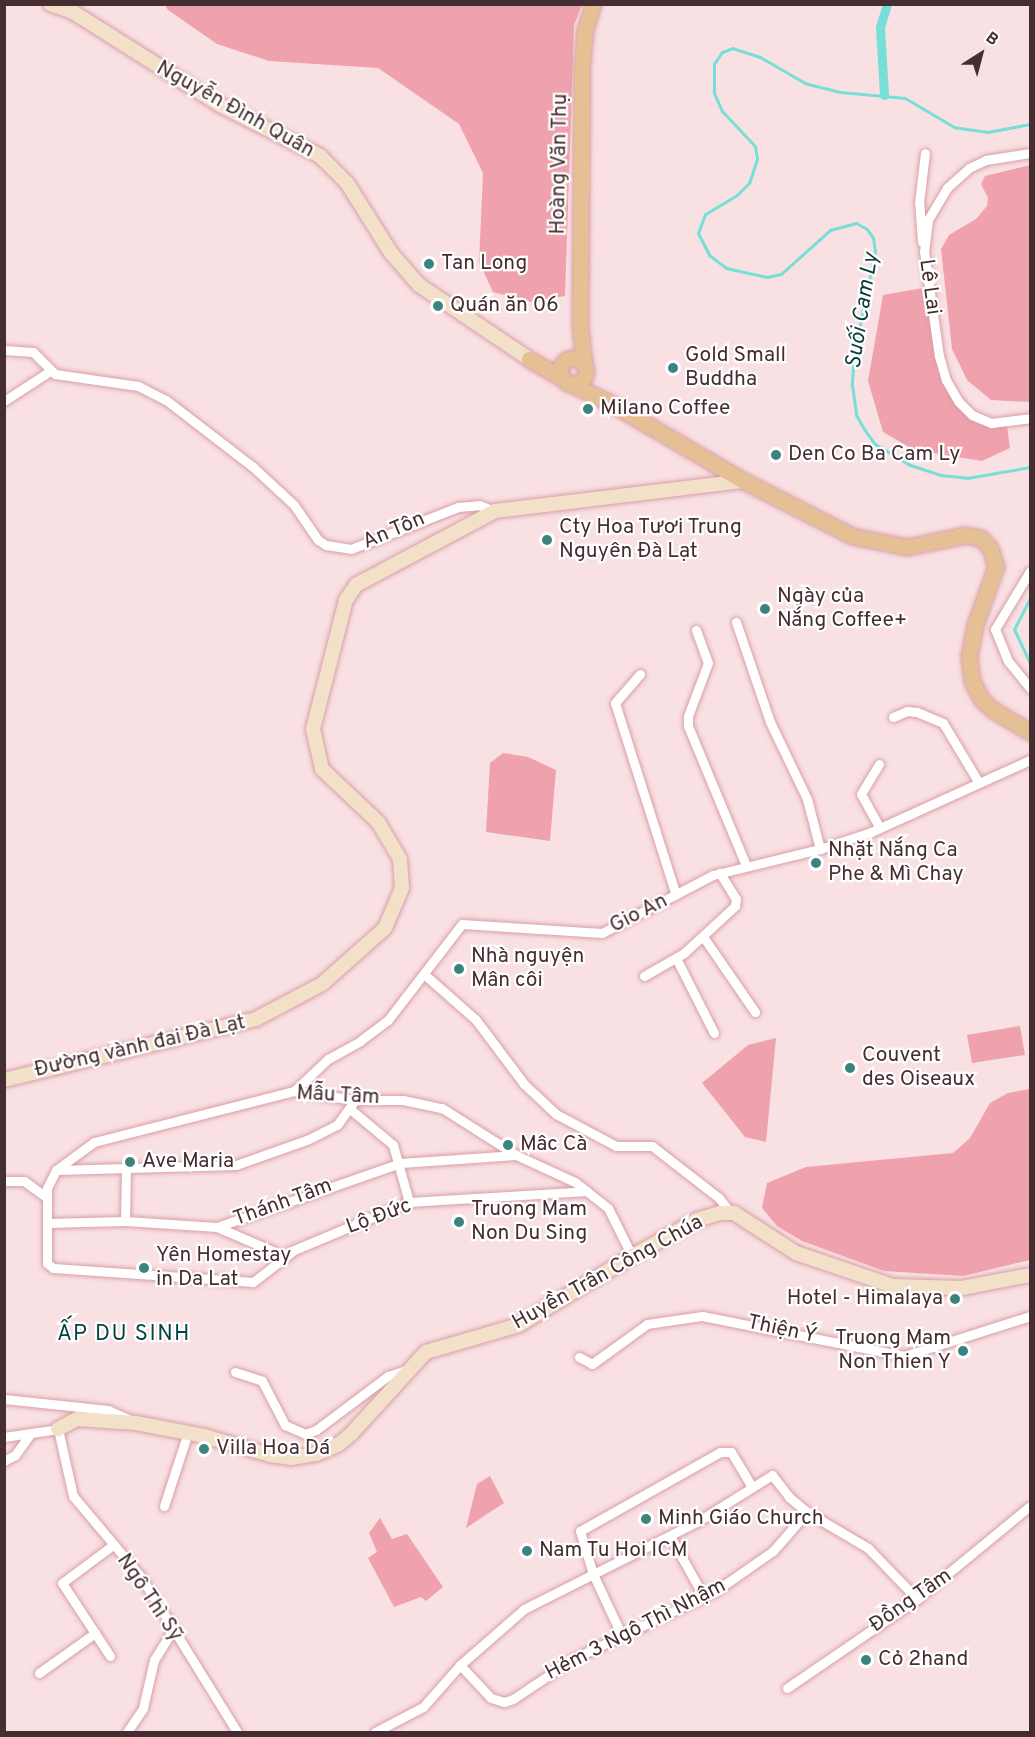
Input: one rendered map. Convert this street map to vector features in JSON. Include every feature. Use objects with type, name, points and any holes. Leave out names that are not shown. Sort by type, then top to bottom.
[{"type":"main road","name":"Hoàng Văn Thụ","points":[[585,367],[580,325],[582,63],[585,30],[593,4]]},
{"type":"main road","name":"Hoàng Văn Thụ","points":[[566,360],[580,325]]},
{"type":"main road","points":[[529,359],[549,363],[577,358],[612,404]]},
{"type":"main road","points":[[529,359],[612,404],[744,482],[852,536],[881,544],[908,547],[965,535],[981,538],[990,548],[996,566],[975,625],[969,657],[972,681],[981,699],[1030,732]]},
{"type":"main road","points":[[566,360],[560,369],[566,381]]},
{"type":"main road","points":[[566,381],[582,380],[585,367]]},
{"type":"street","name":"Nguyễn Đình Quân","points":[[50,4],[73,12],[219,105],[320,156],[347,183],[391,253],[419,285],[529,359]]},
{"type":"street","points":[[924,251],[919,203],[925,153]]},
{"type":"street","name":"Lê Lai","points":[[1030,153],[986,160],[969,168],[947,188],[928,220],[924,251],[939,356],[946,380],[958,401],[972,415],[991,423],[1030,418]]},
{"type":"street","points":[[4,350],[33,352],[50,371],[4,401]]},
{"type":"street","name":"An Tôn","points":[[50,371],[138,386],[166,400],[253,467],[294,505],[318,540],[326,545],[351,549],[458,507],[479,505],[495,511],[744,482]]},
{"type":"street","name":"Đường vành đai Đà Lạt","points":[[4,1080],[256,1019],[322,984],[377,937],[400,899],[403,879],[400,859],[388,834],[322,769],[314,749],[313,729],[346,600],[356,585],[374,573],[495,511]]},
{"type":"street","points":[[994,629],[1030,571]]},
{"type":"street","points":[[736,622],[770,722],[807,799],[820,849]]},
{"type":"street","points":[[975,625],[994,629]]},
{"type":"street","points":[[994,629],[1008,661],[1030,688]]},
{"type":"street","points":[[696,630],[708,663],[688,716],[688,726],[746,866]]},
{"type":"street","points":[[640,674],[615,703],[676,895]]},
{"type":"street","points":[[893,717],[907,711],[917,712],[943,723],[979,783]]},
{"type":"street","name":"Gio An","points":[[294,1091],[328,1059],[388,1020],[425,975],[462,924],[510,924],[602,933],[720,873],[820,849],[880,828],[1030,760]]},
{"type":"street","points":[[879,764],[861,794],[880,828]]},
{"type":"street","points":[[644,976],[676,958],[704,938],[735,906],[735,899],[720,873]]},
{"type":"street","points":[[704,938],[755,1012]]},
{"type":"street","points":[[676,958],[714,1034]]},
{"type":"street","points":[[425,975],[476,1020],[524,1084],[556,1114],[616,1146],[652,1146],[718,1198],[730,1212]]},
{"type":"street","name":"Mẫu Tâm","points":[[56,1170],[94,1142],[294,1091],[356,1100],[403,1100],[442,1108],[516,1155],[587,1191],[608,1208],[632,1256]]},
{"type":"street","points":[[293,1251],[253,1282],[52,1268],[46,1263],[46,1197],[56,1170],[236,1165],[309,1139],[337,1125],[356,1100]]},
{"type":"street","points":[[350,1109],[393,1145],[401,1163],[410,1202]]},
{"type":"street","name":"Thánh Tâm","points":[[47,1223],[125,1221],[217,1227],[401,1163],[516,1155]]},
{"type":"street","points":[[125,1221],[126,1169]]},
{"type":"street","points":[[4,1181],[24,1181],[46,1197]]},
{"type":"street","name":"Lộ Đức","points":[[217,1227],[274,1254],[293,1251],[410,1202],[587,1191]]},
{"type":"street","name":"Huyền Trân Công Chúa","points":[[4,1437],[29,1436],[58,1429],[77,1419],[136,1423],[188,1432],[270,1455],[291,1458],[316,1454],[339,1444],[352,1433],[406,1370],[439,1346],[488,1336],[519,1325],[632,1256],[697,1220],[730,1212],[796,1253],[893,1286],[962,1288],[1030,1275]]},
{"type":"street","name":"Thiện Ý","points":[[579,1357],[592,1364],[647,1324],[702,1316],[904,1356],[1030,1316]]},
{"type":"street","points":[[235,1372],[262,1381],[285,1425],[304,1434],[316,1430],[388,1376],[406,1370]]},
{"type":"street","points":[[4,1399],[108,1410],[136,1423]]},
{"type":"street","name":"Ngô Thì Sỹ","points":[[58,1429],[73,1496],[141,1577],[237,1732]]},
{"type":"street","points":[[164,1506],[188,1432]]},
{"type":"street","points":[[4,1461],[15,1455],[29,1436]]},
{"type":"street","points":[[622,1636],[593,1574],[580,1531],[720,1452],[731,1452],[752,1486]]},
{"type":"street","points":[[375,1732],[423,1707],[460,1665],[524,1609],[670,1536],[772,1475],[789,1497],[807,1512],[857,1539],[917,1599]]},
{"type":"street","name":"Đồng Tâm","points":[[787,1688],[917,1599],[1030,1506]]},
{"type":"street","name":"Hẻm 3 Ngô Thì Nhậm","points":[[460,1665],[491,1698],[504,1702],[573,1659],[704,1597],[755,1566],[807,1512]]},
{"type":"street","points":[[670,1536],[704,1597]]},
{"type":"street","points":[[110,1656],[62,1583],[113,1545]]},
{"type":"street","points":[[127,1732],[142,1708],[154,1660],[173,1629]]},
{"type":"street","points":[[39,1673],[95,1633]]},
{"type":"shaded area","points":[[165,5],[582,5],[574,25],[565,296],[531,302],[493,292],[479,262],[483,173],[459,124],[378,68],[269,61],[217,44],[168,10]]},
{"type":"shaded area","points":[[1030,165],[1030,402],[991,400],[967,380],[952,349],[941,249],[949,235],[976,219],[987,206],[988,198],[981,184],[985,176]]},
{"type":"shaded area","points":[[923,288],[942,382],[956,404],[978,424],[1007,426],[1010,448],[982,461],[914,450],[883,432],[868,381],[883,295]]},
{"type":"shaded area","points":[[503,753],[528,757],[556,770],[550,841],[486,832],[490,763]]},
{"type":"shaded area","points":[[1020,1026],[1025,1055],[972,1063],[967,1035]]},
{"type":"shaded area","points":[[776,1038],[766,1142],[745,1137],[702,1083],[748,1045]]},
{"type":"shaded area","points":[[1030,1089],[1030,1260],[963,1276],[884,1271],[802,1241],[777,1226],[762,1208],[767,1183],[806,1167],[953,1153],[970,1138],[990,1103],[1008,1093]]},
{"type":"shaded area","points":[[490,1476],[504,1503],[466,1528],[477,1484]]},
{"type":"shaded area","points":[[380,1518],[392,1539],[407,1534],[443,1587],[426,1601],[421,1597],[394,1607],[368,1558],[377,1552],[369,1533]]},
{"type":"waterway","points":[[884,95],[880,27],[887,4]]},
{"type":"waterway","name":"Suối Cam Ly","points":[[1030,124],[988,132],[954,127],[905,98],[840,92],[805,83],[760,57],[733,48],[722,52],[714,64],[714,93],[722,111],[755,146],[757,159],[749,183],[737,195],[705,214],[698,233],[709,255],[726,268],[767,277],[781,274],[830,230],[856,223],[867,229],[873,238],[875,251],[854,353],[852,385],[856,415],[864,429],[875,444],[910,465],[940,475],[967,478],[1030,467]]},
{"type":"waterway","name":"Suối Cam Ly","points":[[1030,598],[1014,629],[1030,664]]},
{"type":"place","name":"Tan Long","points":[[429,264]]},
{"type":"place","name":"Quán ăn 06","points":[[438,306]]},
{"type":"place","name":"Gold Small Buddha","points":[[673,368]]},
{"type":"place","name":"Milano Coffee","points":[[588,409]]},
{"type":"place","name":"Den Co Ba Cam Ly","points":[[776,455]]},
{"type":"place","name":"Cty Hoa Tươi Trung Nguyên Đà Lạt","points":[[547,540]]},
{"type":"place","name":"Ngày của Nắng Coffee+","points":[[765,609]]},
{"type":"place","name":"Nhặt Nắng Ca Phe & Mì Chay","points":[[816,863]]},
{"type":"place","name":"Nhà nguyện Mân côi","points":[[459,969]]},
{"type":"place","name":"Couvent des Oiseaux","points":[[850,1068]]},
{"type":"place","name":"Mâc Cà","points":[[508,1145]]},
{"type":"place","name":"Ave Maria","points":[[130,1162]]},
{"type":"place","name":"Truong Mam Non Du Sing","points":[[459,1222]]},
{"type":"place","name":"Yên Homestay in Da Lat","points":[[144,1268]]},
{"type":"place","name":"Hotel - Himalaya","points":[[955,1299]]},
{"type":"place","name":"Truong Mam Non Thien Y","points":[[963,1351]]},
{"type":"place","name":"Villa Hoa Dá","points":[[204,1449]]},
{"type":"place","name":"Minh Giáo Church","points":[[646,1519]]},
{"type":"place","name":"Nam Tu Hoi ICM","points":[[527,1551]]},
{"type":"place","name":"Cỏ 2hand","points":[[866,1660]]},
{"type":"district","name":"ẤP DU SINH","points":[[124,1335]]}]
